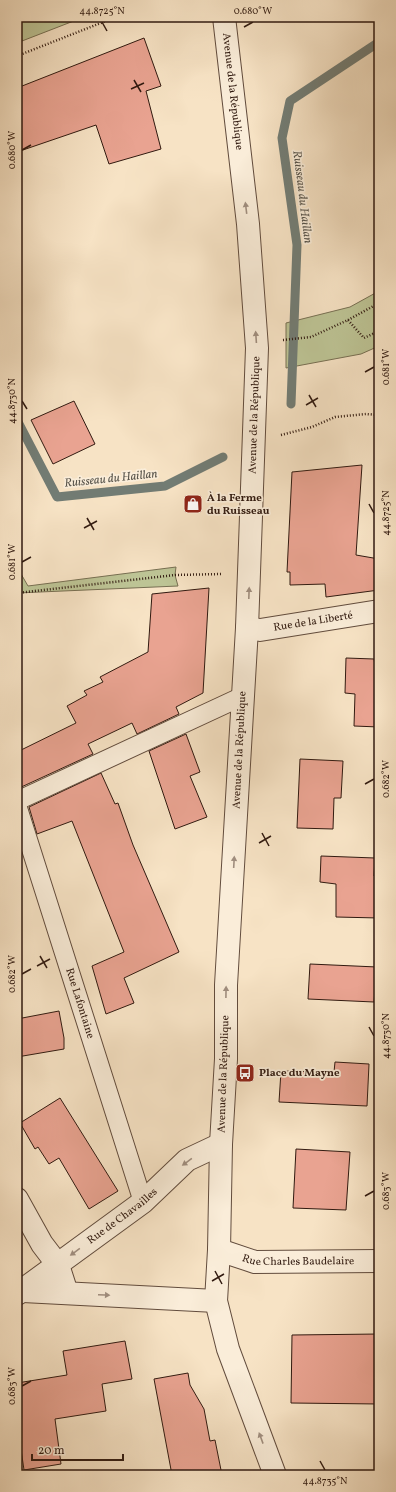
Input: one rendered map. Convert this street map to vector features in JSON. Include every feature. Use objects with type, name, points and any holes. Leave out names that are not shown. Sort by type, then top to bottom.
[{"type":"street","name":"Avenue de la République","points":[[224,17],[248,224],[257,348],[247,628],[226,986],[226,1059],[221,1144],[219,1250],[216,1301],[228,1349],[275,1475]]},
{"type":"street","name":"Rue de la Liberté","points":[[247,628],[260,630],[379,611]]},
{"type":"street","name":"Rue de Chavailles","points":[[20,1292],[143,1202],[187,1160],[221,1144]]},
{"type":"street","points":[[17,1199],[42,1244],[58,1265],[67,1293]]},
{"type":"street","name":"Rue Charles Baudelaire","points":[[219,1250],[255,1262],[379,1261]]},
{"type":"street","name":"Rue de Chavailles","points":[[20,1292],[216,1301]]},
{"type":"lane","points":[[17,801],[243,696]]},
{"type":"lane","name":"Rue Lafontaine","points":[[17,805],[143,1202]]},
{"type":"path","points":[[17,56],[116,17]]},
{"type":"path","points":[[285,340],[311,337],[348,320],[379,303]]},
{"type":"path","points":[[348,320],[364,338],[379,331]]},
{"type":"path","points":[[278,436],[312,427],[335,417],[366,414],[379,415]]},
{"type":"path","points":[[17,593],[175,575],[227,574]]},
{"type":"green space","points":[[18,17],[84,17],[22,41]]},
{"type":"green space","points":[[379,291],[379,346],[361,354],[286,368],[286,323],[350,307]]},
{"type":"green space","points":[[17,567],[28,586],[176,567],[175,575],[178,586],[17,593]]},
{"type":"building","points":[[144,38],[161,86],[146,91],[161,149],[109,164],[96,125],[17,152],[17,88]]},
{"type":"building","points":[[74,401],[95,444],[53,464],[31,420]]},
{"type":"building","points":[[362,465],[356,555],[379,559],[379,590],[326,597],[325,584],[290,585],[290,572],[287,572],[292,472]]},
{"type":"building","points":[[209,588],[203,693],[176,707],[179,714],[137,734],[132,723],[88,744],[93,754],[17,789],[17,752],[76,723],[67,706],[87,695],[84,691],[103,682],[100,677],[148,652],[152,594]]},
{"type":"building","points":[[346,658],[374,659],[375,665],[379,666],[379,727],[354,726],[355,694],[345,693]]},
{"type":"building","points":[[186,734],[200,772],[190,776],[207,817],[175,829],[149,751]]},
{"type":"building","points":[[300,759],[343,761],[341,798],[334,798],[333,829],[297,828]]},
{"type":"building","points":[[101,773],[115,804],[118,803],[133,845],[179,952],[124,978],[134,1003],[106,1014],[92,966],[124,952],[72,821],[37,834],[29,807]]},
{"type":"building","points":[[321,856],[375,858],[374,876],[379,877],[379,918],[336,917],[336,884],[320,882]]},
{"type":"building","points":[[310,964],[377,967],[374,1002],[308,999]]},
{"type":"building","points":[[59,1011],[64,1038],[64,1049],[17,1057],[17,1019]]},
{"type":"building","points":[[335,1062],[369,1064],[367,1106],[279,1102],[281,1071],[334,1072]]},
{"type":"building","points":[[60,1098],[118,1191],[89,1209],[59,1158],[49,1164],[38,1147],[35,1149],[20,1123]]},
{"type":"building","points":[[296,1149],[350,1152],[346,1210],[293,1208]]},
{"type":"building","points":[[379,1334],[379,1404],[291,1403],[292,1335]]},
{"type":"building","points":[[125,1341],[132,1379],[102,1384],[106,1411],[55,1419],[61,1464],[24,1470],[17,1422],[17,1383],[67,1375],[63,1351]]},
{"type":"building","points":[[188,1373],[190,1385],[204,1409],[210,1441],[215,1440],[222,1475],[172,1475],[154,1379]]},
{"type":"waterway","name":"Ruisseau du Haillan","points":[[291,404],[297,245],[282,138],[290,101],[379,42]]},
{"type":"waterway","name":"Ruisseau du Haillan","points":[[17,420],[57,497],[165,486],[223,457]]},
{"type":"place","name":"À la Ferme du Ruisseau","points":[[193,504]]},
{"type":"place","name":"Place du Mayne","points":[[245,1073]]}]
